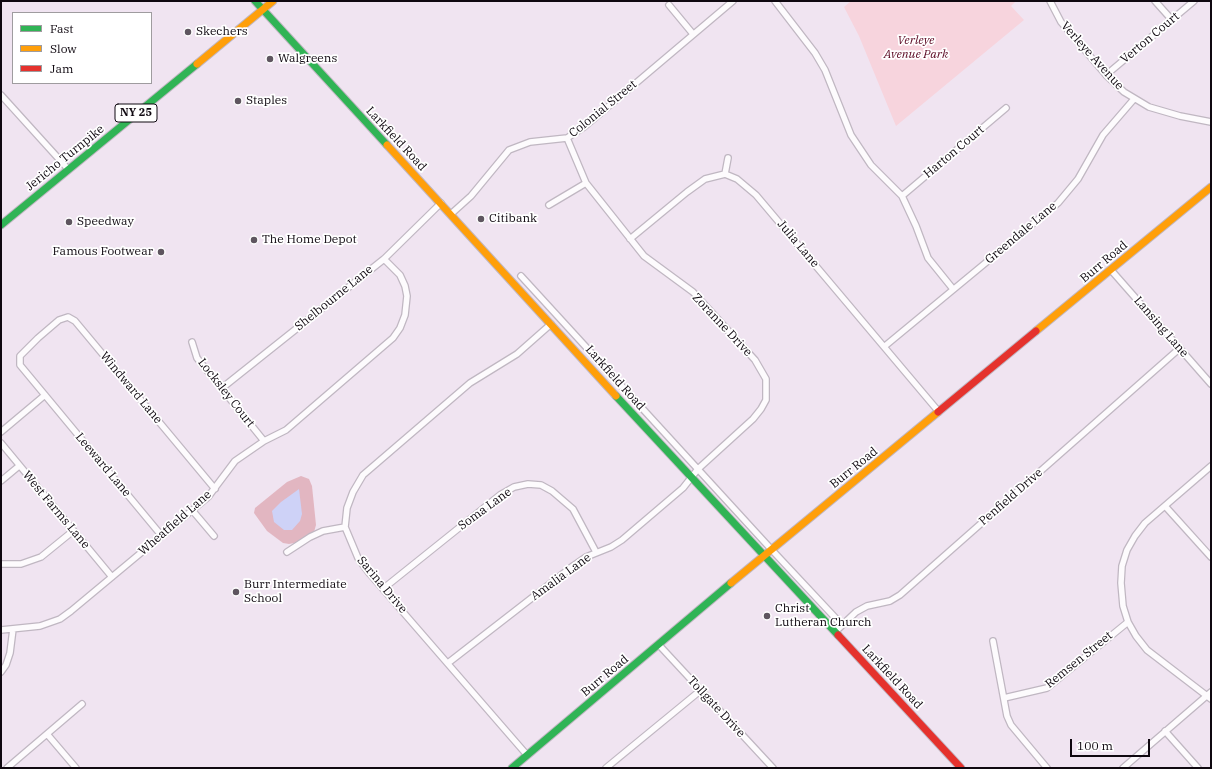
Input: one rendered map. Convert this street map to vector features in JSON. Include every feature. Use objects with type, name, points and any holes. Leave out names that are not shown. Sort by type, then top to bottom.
[{"type":"main road","name":"Larkfield Road","points":[[255,1],[691,477],[961,768]]},
{"type":"main road","name":"Jericho Turnpike","points":[[1,225],[273,1]]},
{"type":"main road","name":"Burr Road","points":[[512,768],[764,555],[1211,187]]},
{"type":"street","name":"Colonial Street","points":[[451,214],[471,196],[509,150],[530,142],[567,138],[584,127],[733,1]]},
{"type":"street","points":[[775,1],[815,53],[825,70],[851,135],[860,150],[872,165],[902,196],[916,226],[928,258],[953,289]]},
{"type":"street","name":"Verleye Avenue","points":[[1050,1],[1061,22],[1106,75],[1134,99],[1167,113],[1211,122]]},
{"type":"street","points":[[1155,1],[1172,20]]},
{"type":"street","name":"Verton Court","points":[[1106,75],[1194,1]]},
{"type":"street","points":[[669,5],[693,34]]},
{"type":"street","points":[[1,95],[68,169]]},
{"type":"street","name":"Greendale Lane","points":[[885,346],[1058,203],[1078,179],[1103,135],[1134,99]]},
{"type":"street","name":"Harton Court","points":[[902,196],[1006,108]]},
{"type":"street","name":"Zoranne Drive","points":[[567,138],[586,183],[644,256],[693,292],[755,360],[766,378],[766,400],[761,409],[691,477]]},
{"type":"street","points":[[630,239],[705,179],[725,174],[728,158]]},
{"type":"street","name":"Julia Lane","points":[[725,174],[745,185],[756,195],[885,346],[939,412]]},
{"type":"street","points":[[549,205],[586,183]]},
{"type":"street","name":"Shelbourne Lane","points":[[222,388],[384,259],[441,203]]},
{"type":"street","name":"Wheatfield Lane","points":[[1,630],[40,626],[60,619],[192,510],[215,489],[235,461],[264,440],[286,430],[393,338],[400,328],[407,305],[405,286],[400,275],[384,259]]},
{"type":"street","name":"Lansing Lane","points":[[1111,270],[1211,384]]},
{"type":"street","name":"Larkfield Road","points":[[521,276],[771,550],[842,625]]},
{"type":"street","name":"Windward Lane","points":[[45,395],[20,365],[20,356],[59,320],[68,317],[75,321],[215,489]]},
{"type":"street","name":"Sarina Drive","points":[[527,755],[358,558],[345,526],[347,508],[353,492],[363,475],[470,383],[517,354],[551,324]]},
{"type":"street","name":"Locksley Court","points":[[192,342],[197,358],[264,440]]},
{"type":"street","name":"Penfield Drive","points":[[835,632],[856,612],[867,606],[890,601],[900,594],[1180,348]]},
{"type":"street","points":[[1,432],[45,395]]},
{"type":"street","name":"Leeward Lane","points":[[45,395],[161,535]]},
{"type":"street","name":"West Farms Lane","points":[[1,443],[112,577]]},
{"type":"street","points":[[1,481],[19,466]]},
{"type":"street","points":[[1123,768],[1165,731],[1210,695],[1148,650],[1128,622],[1123,606],[1120,582],[1122,566],[1127,550],[1145,523],[1211,466]]},
{"type":"street","name":"Amalia Lane","points":[[448,663],[574,566],[596,552],[611,547],[622,540],[683,488],[691,477]]},
{"type":"street","name":"Soma Lane","points":[[384,588],[500,495],[514,487],[528,484],[541,486],[552,491],[573,509],[596,552]]},
{"type":"street","points":[[1165,506],[1211,558]]},
{"type":"street","points":[[192,510],[214,536]]},
{"type":"street","points":[[288,552],[310,537],[323,531],[345,526]]},
{"type":"street","points":[[1,564],[20,564],[41,557],[73,531]]},
{"type":"street","name":"Remsen Street","points":[[1004,698],[1047,688],[1128,622]]},
{"type":"street","points":[[1,672],[6,665],[10,653],[13,629]]},
{"type":"street","points":[[992,641],[1007,716],[1011,725],[1047,768]]},
{"type":"street","name":"Tollgate Drive","points":[[659,645],[773,768]]},
{"type":"street","points":[[606,768],[701,690]]},
{"type":"street","points":[[7,768],[82,704]]},
{"type":"street","points":[[1165,731],[1198,768]]},
{"type":"street","points":[[47,734],[76,768]]},
{"type":"green space","name":"Verleye Avenue Park","points":[[851,1],[1016,1],[1011,6],[1024,20],[896,126],[859,36],[844,7]]},
{"type":"shaded area","points":[[301,476],[309,479],[312,486],[316,525],[314,532],[299,542],[289,544],[283,543],[267,531],[254,513],[255,508],[287,482]]},
{"type":"water","points":[[299,489],[302,514],[300,521],[292,530],[284,530],[274,522],[272,511],[281,502]]},
{"type":"traffic: fast","points":[[255,1],[387,145]]},
{"type":"traffic: fast","points":[[1,225],[197,64]]},
{"type":"traffic: fast","points":[[616,396],[838,635]]},
{"type":"traffic: fast","points":[[512,768],[731,583]]},
{"type":"traffic: slow","points":[[197,64],[273,1]]},
{"type":"traffic: slow","points":[[387,145],[616,396]]},
{"type":"traffic: slow","points":[[1036,331],[1211,187]]},
{"type":"traffic: slow","points":[[731,583],[938,412]]},
{"type":"traffic: jam","points":[[938,412],[1036,331]]},
{"type":"traffic: jam","points":[[838,635],[961,768]]},
{"type":"place","name":"Skechers","points":[[188,32]]},
{"type":"place","name":"Walgreens","points":[[270,59]]},
{"type":"place","name":"Staples","points":[[238,101]]},
{"type":"place","name":"Citibank","points":[[481,219]]},
{"type":"place","name":"Speedway","points":[[69,222]]},
{"type":"place","name":"The Home Depot","points":[[254,240]]},
{"type":"place","name":"Famous Footwear","points":[[161,252]]},
{"type":"place","name":"Burr Intermediate School","points":[[236,592]]},
{"type":"place","name":"Christ Lutheran Church","points":[[767,616]]}]
